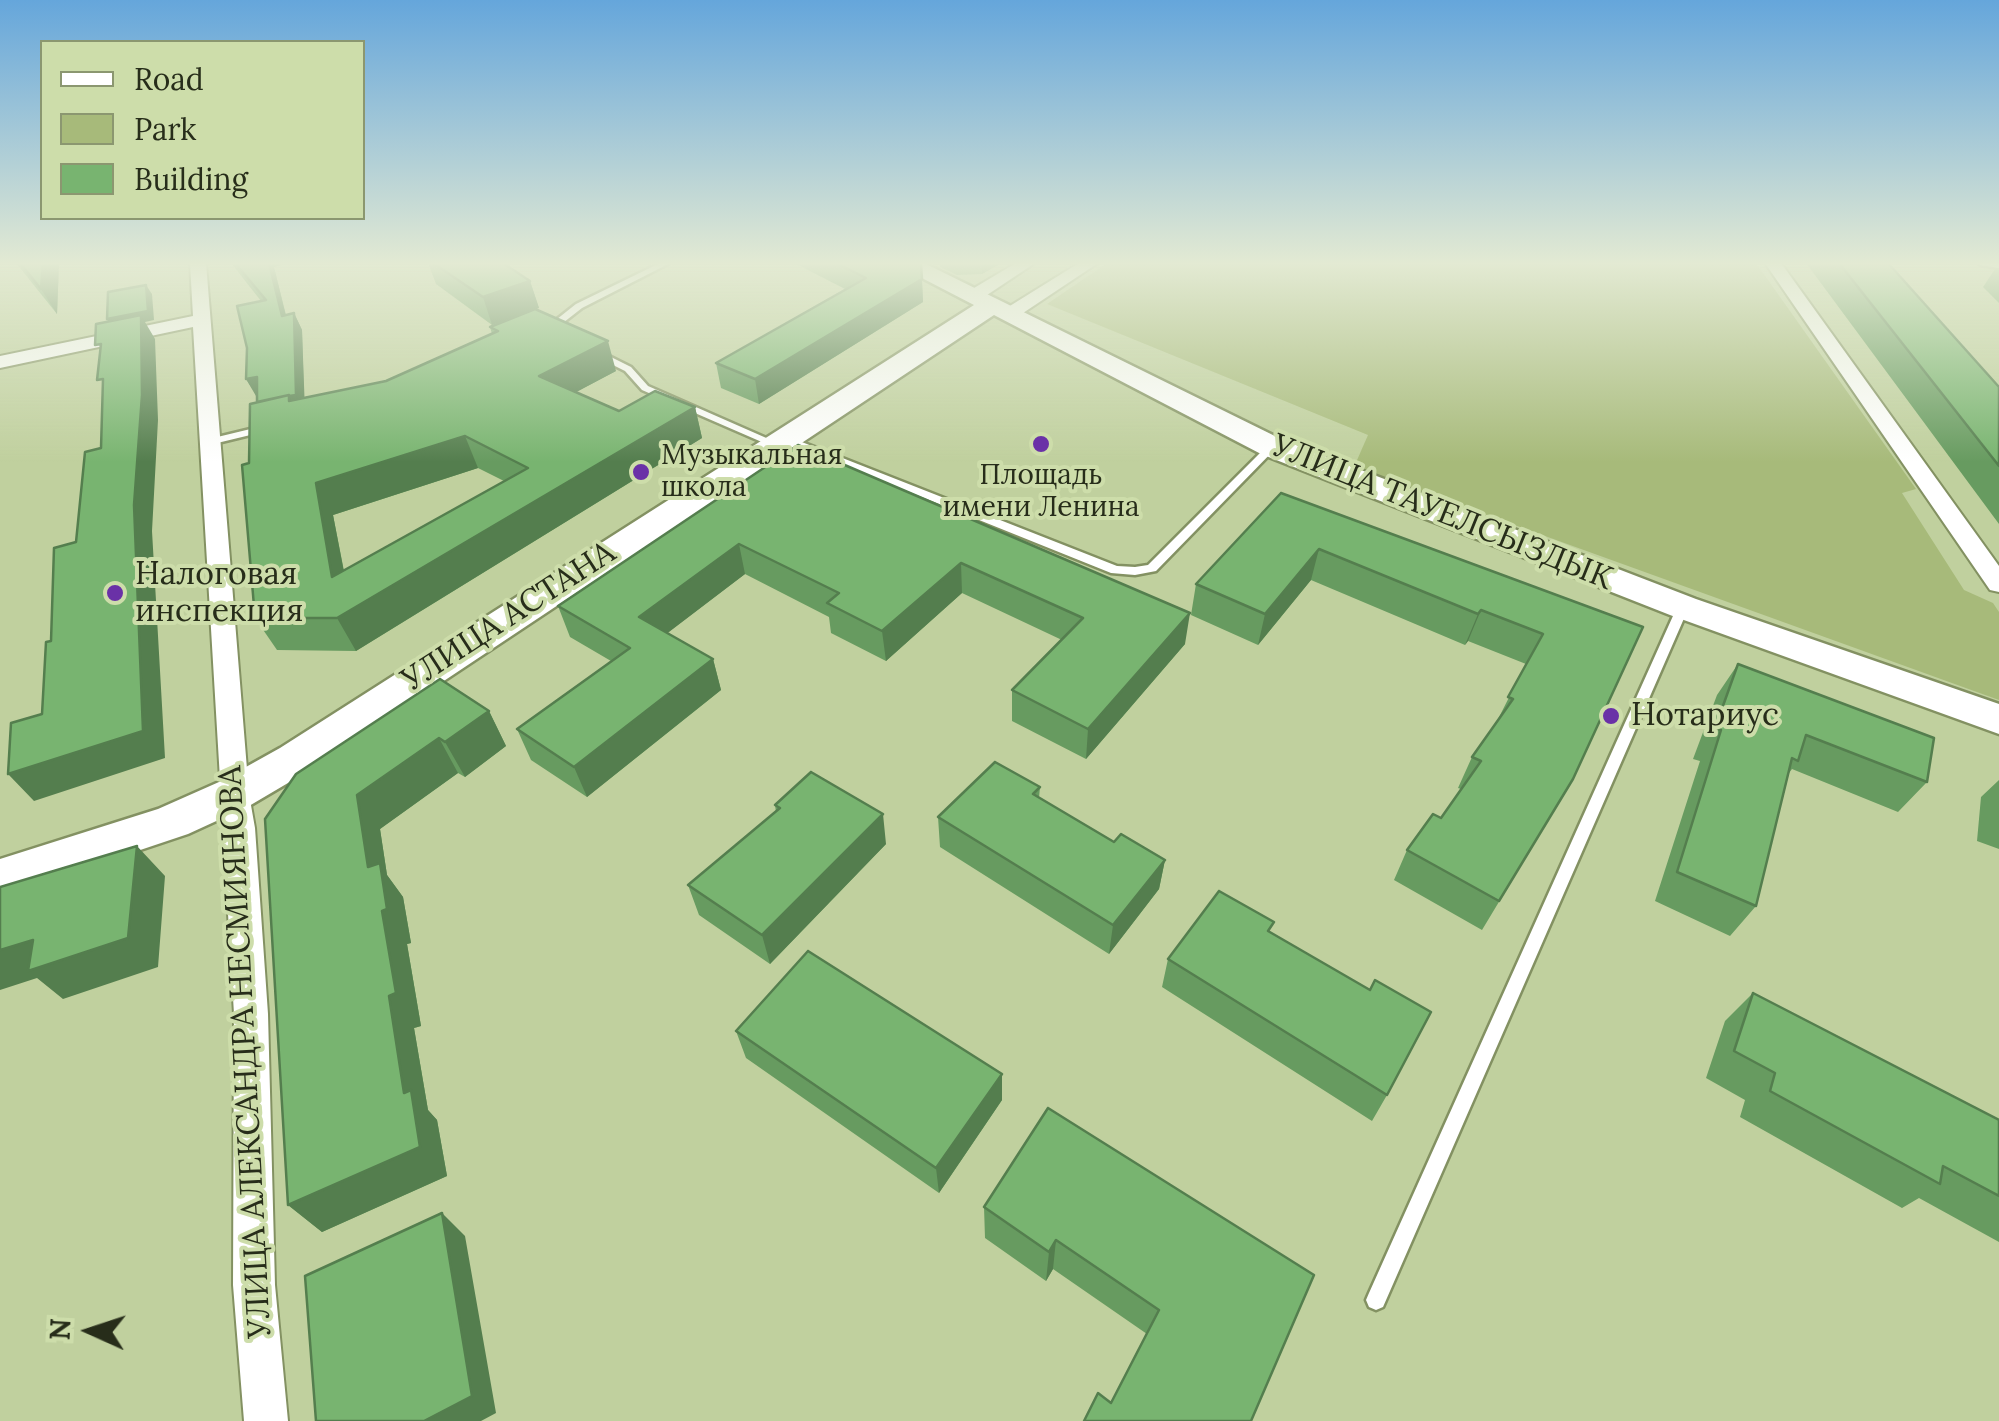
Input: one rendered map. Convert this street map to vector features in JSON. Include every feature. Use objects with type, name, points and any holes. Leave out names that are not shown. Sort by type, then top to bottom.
[{"type":"street","points":[[0,362],[156,329]]},
{"type":"street","name":"УЛИЦА АЛЕКСАНДРА НЕСМИЯНОВА","points":[[202,329],[251,1014],[254,1285],[266,1421]]},
{"type":"street","name":"УЛИЦА АСТАНА","points":[[0,878],[172,822],[234,794],[954,329]]},
{"type":"street","name":"УЛИЦА ТАУЕЛСЫЗДЫК","points":[[1042,329],[1272,447],[1683,607],[1999,719]]},
{"type":"street","points":[[1820,329],[1999,584]]},
{"type":"lane","points":[[532,337],[550,330],[565,338]]},
{"type":"lane","points":[[581,346],[628,368],[646,388],[1115,570],[1152,568],[1272,447]]},
{"type":"lane","points":[[210,442],[282,424]]},
{"type":"lane","points":[[1376,1300],[1683,607]]},
{"type":"green space","points":[[1109,329],[1803,329],[1916,489],[1902,493],[1964,590],[1993,603],[1999,612],[1999,700],[1354,467],[1368,435]]},
{"type":"building","points":[[96,329],[141,329],[142,395],[134,505],[143,731],[8,774],[11,723],[42,714],[46,642],[51,641],[54,548],[76,542],[85,452],[101,448],[103,379],[97,380],[101,344],[95,345]]},
{"type":"building","points":[[243,329],[294,329],[296,395],[257,402],[257,377],[246,379],[247,348]]},
{"type":"building","points":[[495,329],[581,329],[608,341],[539,376],[619,411],[655,391],[695,407],[337,618],[255,618],[242,465],[249,463],[250,404],[289,395],[289,401],[386,381],[498,331]],"holes":[[[465,436],[528,468],[332,577],[316,483]]]},
{"type":"building","points":[[775,329],[838,329],[755,379],[716,363]]},
{"type":"building","points":[[1891,329],[1947,329],[1999,387],[1999,466]]},
{"type":"building","points":[[798,445],[1190,613],[1088,729],[1012,690],[1083,618],[961,563],[882,631],[827,603],[839,593],[739,544],[639,617],[713,659],[574,767],[517,729],[630,648],[558,606]]},
{"type":"building","points":[[1281,493],[1643,627],[1573,779],[1499,901],[1407,850],[1433,814],[1441,818],[1481,761],[1472,757],[1513,699],[1508,697],[1543,634],[1481,610],[1478,614],[1319,549],[1265,614],[1196,584]]},
{"type":"building","points":[[1738,664],[1934,738],[1927,782],[1806,735],[1798,761],[1792,758],[1756,906],[1677,872],[1721,730],[1715,728]]},
{"type":"building","points":[[440,679],[489,711],[445,742],[439,738],[357,795],[368,867],[380,863],[387,909],[382,911],[396,993],[389,996],[404,1093],[411,1090],[420,1147],[288,1205],[265,819],[296,774]]},
{"type":"building","points":[[995,762],[1040,787],[1033,794],[1114,842],[1121,834],[1165,860],[1113,925],[938,817]]},
{"type":"building","points":[[811,772],[883,814],[762,935],[688,885],[780,808],[775,805]]},
{"type":"building","points":[[137,846],[128,938],[28,971],[33,940],[0,950],[0,887]]},
{"type":"building","points":[[1219,891],[1274,922],[1268,931],[1370,990],[1375,980],[1431,1012],[1387,1095],[1168,959]]},
{"type":"building","points":[[808,951],[1002,1074],[936,1168],[736,1031]]},
{"type":"building","points":[[1753,993],[1999,1120],[1999,1196],[1943,1166],[1940,1184],[1770,1091],[1775,1073],[1734,1051]]},
{"type":"building","points":[[1048,1108],[1314,1275],[1251,1421],[1084,1421],[1098,1393],[1111,1403],[1159,1310],[1056,1240],[1049,1252],[984,1207]]},
{"type":"building","points":[[442,1213],[472,1396],[424,1421],[316,1421],[305,1276]]},
{"type":"place","name":"Площадь имени Ленина","points":[[1041,444]]},
{"type":"place","name":"Музыкальная школа","points":[[641,472]]},
{"type":"place","name":"Налоговая инспекция","points":[[115,593]]},
{"type":"place","name":"Нотариус","points":[[1611,716]]}]
